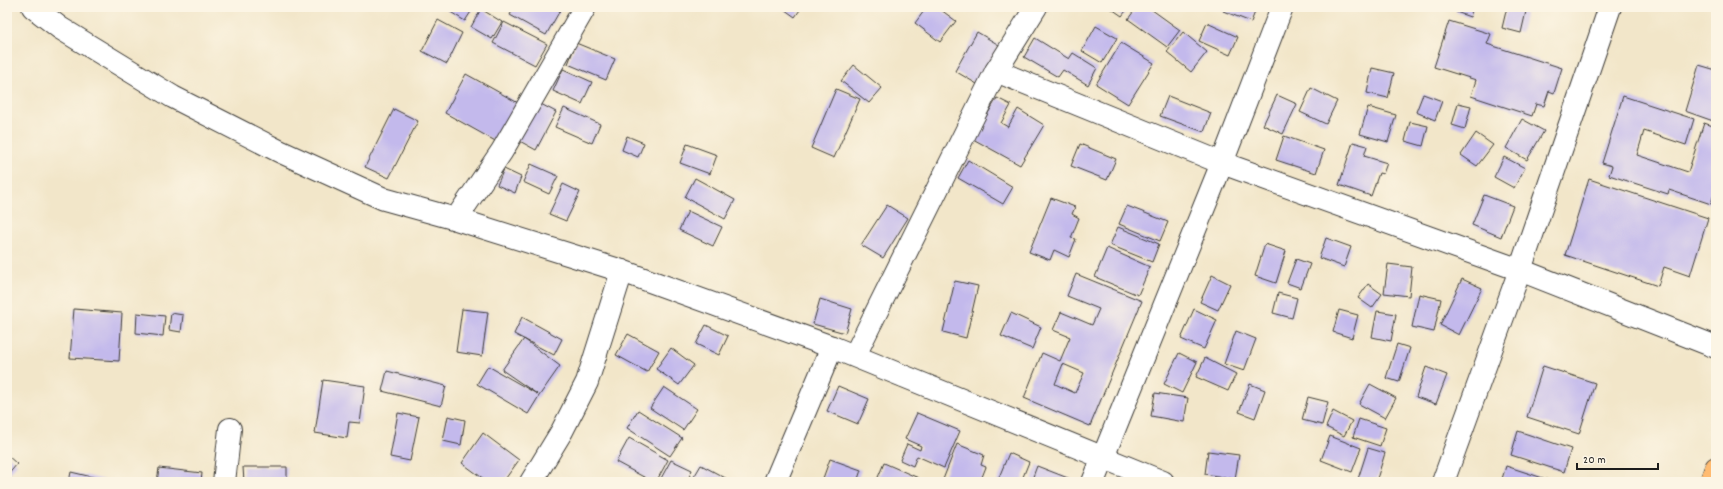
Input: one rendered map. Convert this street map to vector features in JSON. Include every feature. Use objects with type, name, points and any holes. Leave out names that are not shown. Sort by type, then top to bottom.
[{"type":"main road","points":[[1711,482],[1716,468]]},
{"type":"street","points":[[33,7],[60,28],[173,97],[279,151],[384,199],[456,219],[622,271],[855,355],[1101,458],[1163,482]]},
{"type":"street","points":[[456,219],[502,150],[585,7]]},
{"type":"street","points":[[855,355],[996,71],[1036,7]]},
{"type":"street","points":[[1092,482],[1222,163],[1282,7]]},
{"type":"street","points":[[1442,482],[1520,270],[1610,7]]},
{"type":"street","points":[[996,71],[1222,163],[1520,270],[1716,347]]},
{"type":"street","points":[[531,482],[562,431],[587,382],[622,271]]},
{"type":"street","points":[[775,482],[832,347]]},
{"type":"street","points":[[224,482],[230,429]]},
{"type":"building","points":[[474,7],[465,21],[444,8]]},
{"type":"building","points":[[514,7],[562,7],[546,35],[510,15]]},
{"type":"building","points":[[781,7],[802,7],[795,17]]},
{"type":"building","points":[[927,7],[937,7],[956,21],[940,42],[915,23]]},
{"type":"building","points":[[1109,7],[1129,7],[1122,16]]},
{"type":"building","points":[[1137,7],[1148,7],[1180,30],[1167,47],[1128,19]]},
{"type":"building","points":[[1225,7],[1257,7],[1251,22],[1223,11]]},
{"type":"building","points":[[1458,7],[1473,7],[1470,17],[1456,12]]},
{"type":"building","points":[[1507,7],[1527,7],[1521,33],[1502,28]]},
{"type":"building","points":[[481,9],[502,22],[492,39],[471,27]]},
{"type":"building","points":[[438,20],[462,33],[447,64],[422,51]]},
{"type":"building","points":[[1449,21],[1491,34],[1487,44],[1562,68],[1554,93],[1549,91],[1544,106],[1536,104],[1532,116],[1471,96],[1476,80],[1434,67]]},
{"type":"building","points":[[504,22],[547,44],[535,65],[493,43]]},
{"type":"building","points":[[1207,23],[1238,37],[1230,55],[1199,41]]},
{"type":"building","points":[[1096,26],[1117,38],[1102,63],[1082,51]]},
{"type":"building","points":[[977,32],[999,45],[977,84],[955,71]]},
{"type":"building","points":[[1183,32],[1207,52],[1191,72],[1167,52]]},
{"type":"building","points":[[1035,38],[1069,59],[1073,53],[1097,68],[1088,85],[1063,70],[1058,77],[1024,57]]},
{"type":"building","points":[[576,43],[615,59],[606,80],[568,64]]},
{"type":"building","points":[[1121,43],[1154,63],[1128,104],[1096,84]]},
{"type":"building","points":[[854,65],[882,88],[869,103],[841,81]]},
{"type":"building","points":[[1699,65],[1716,70],[1716,122],[1685,111]]},
{"type":"building","points":[[1372,68],[1394,73],[1388,98],[1367,93]]},
{"type":"building","points":[[563,69],[592,82],[582,104],[553,91]]},
{"type":"building","points":[[466,74],[520,104],[499,143],[445,113]]},
{"type":"building","points":[[1311,88],[1337,101],[1326,124],[1300,112]]},
{"type":"building","points":[[836,89],[860,99],[834,158],[811,148]]},
{"type":"building","points":[[1423,94],[1442,101],[1435,120],[1416,112]]},
{"type":"building","points":[[1277,95],[1297,104],[1283,134],[1263,125]]},
{"type":"building","points":[[1168,96],[1211,113],[1204,132],[1160,116]]},
{"type":"building","points":[[1623,96],[1694,119],[1686,145],[1644,131],[1637,155],[1688,172],[1704,123],[1716,127],[1716,187],[1711,204],[1669,190],[1668,194],[1609,175],[1612,166],[1602,163]]},
{"type":"building","points":[[997,98],[1011,105],[1001,123],[1008,127],[1018,109],[1044,125],[1020,165],[973,139]]},
{"type":"building","points":[[537,102],[556,112],[536,150],[516,139]]},
{"type":"building","points":[[1458,103],[1471,106],[1465,129],[1452,125]]},
{"type":"building","points":[[1368,107],[1396,115],[1388,142],[1360,134]]},
{"type":"building","points":[[564,108],[600,124],[592,143],[555,127]]},
{"type":"building","points":[[394,109],[418,121],[389,178],[365,167]]},
{"type":"building","points":[[1522,119],[1544,131],[1527,160],[1506,148]]},
{"type":"building","points":[[1410,122],[1428,126],[1423,146],[1405,141]]},
{"type":"building","points":[[1476,133],[1493,145],[1477,166],[1461,155]]},
{"type":"building","points":[[627,136],[644,143],[638,157],[622,150]]},
{"type":"building","points":[[1284,136],[1324,150],[1316,173],[1276,160]]},
{"type":"building","points":[[1353,142],[1367,146],[1364,156],[1387,163],[1383,174],[1379,173],[1371,196],[1339,185]]},
{"type":"building","points":[[687,144],[717,155],[710,174],[680,163]]},
{"type":"building","points":[[1080,144],[1116,159],[1107,180],[1071,166]]},
{"type":"building","points":[[1504,157],[1525,168],[1514,188],[1494,177]]},
{"type":"building","points":[[968,160],[1013,187],[1003,204],[958,178]]},
{"type":"building","points":[[531,164],[558,176],[549,194],[523,182]]},
{"type":"building","points":[[504,169],[521,177],[515,193],[497,185]]},
{"type":"building","points":[[695,178],[735,200],[725,219],[685,197]]},
{"type":"building","points":[[1589,179],[1708,218],[1690,276],[1664,267],[1658,286],[1565,255]]},
{"type":"building","points":[[563,184],[580,192],[566,221],[549,214]]},
{"type":"building","points":[[1484,195],[1513,206],[1501,237],[1472,225]]},
{"type":"building","points":[[1051,198],[1075,207],[1072,214],[1079,218],[1071,238],[1076,239],[1069,257],[1054,250],[1050,260],[1029,252]]},
{"type":"building","points":[[887,205],[908,218],[883,258],[861,245]]},
{"type":"building","points":[[1127,206],[1168,222],[1160,241],[1119,224]]},
{"type":"building","points":[[688,211],[722,227],[713,246],[679,230]]},
{"type":"building","points":[[1118,227],[1159,244],[1152,262],[1110,245]]},
{"type":"building","points":[[1326,238],[1351,247],[1344,267],[1319,258]]},
{"type":"building","points":[[1265,244],[1286,251],[1276,283],[1255,276]]},
{"type":"building","points":[[1107,248],[1150,267],[1138,295],[1095,277]]},
{"type":"building","points":[[1296,259],[1310,264],[1301,288],[1287,283]]},
{"type":"building","points":[[1388,264],[1412,267],[1409,296],[1384,293]]},
{"type":"building","points":[[1076,274],[1142,301],[1090,426],[1024,398],[1042,353],[1060,361],[1070,337],[1053,330],[1061,312],[1092,325],[1099,309],[1067,296]],"holes":[[[1063,364],[1084,373],[1075,393],[1055,384]]]},
{"type":"building","points":[[1212,275],[1230,284],[1218,310],[1200,302]]},
{"type":"building","points":[[1462,279],[1482,288],[1459,335],[1440,325]]},
{"type":"building","points":[[955,281],[978,286],[966,338],[943,332]]},
{"type":"building","points":[[1368,284],[1382,294],[1372,308],[1358,298]]},
{"type":"building","points":[[1278,293],[1297,298],[1292,318],[1273,313]]},
{"type":"building","points":[[1419,294],[1441,299],[1434,332],[1412,327]]},
{"type":"building","points":[[820,299],[852,309],[845,333],[813,324]]},
{"type":"building","points":[[74,309],[122,313],[119,361],[70,358]]},
{"type":"building","points":[[462,309],[488,312],[482,356],[456,352]]},
{"type":"building","points":[[1194,309],[1217,320],[1204,349],[1181,339]]},
{"type":"building","points":[[1339,310],[1358,315],[1352,338],[1333,332]]},
{"type":"building","points":[[1377,311],[1396,314],[1391,341],[1372,337]]},
{"type":"building","points":[[137,313],[165,316],[163,336],[136,333]]},
{"type":"building","points":[[171,313],[183,315],[181,332],[169,330]]},
{"type":"building","points":[[1011,313],[1041,327],[1032,349],[1001,336]]},
{"type":"building","points":[[522,317],[562,339],[554,355],[514,334]]},
{"type":"building","points":[[706,325],[728,336],[719,355],[696,344]]},
{"type":"building","points":[[1236,331],[1256,339],[1244,371],[1224,364]]},
{"type":"building","points":[[628,334],[659,351],[647,372],[616,355]]},
{"type":"building","points":[[524,339],[560,366],[528,414],[477,384],[488,366],[537,394],[502,370]]},
{"type":"building","points":[[1397,344],[1410,348],[1399,382],[1386,378]]},
{"type":"building","points":[[671,348],[694,365],[679,385],[656,369]]},
{"type":"building","points":[[1179,353],[1197,362],[1182,393],[1164,384]]},
{"type":"building","points":[[1205,358],[1236,374],[1228,391],[1196,377]]},
{"type":"building","points":[[1543,366],[1595,383],[1579,434],[1527,417]]},
{"type":"building","points":[[1426,367],[1447,375],[1436,404],[1416,397]]},
{"type":"building","points":[[387,371],[446,386],[441,406],[382,391]]},
{"type":"building","points":[[323,380],[365,386],[360,423],[349,422],[347,438],[315,433]]},
{"type":"building","points":[[1250,384],[1265,390],[1255,418],[1239,412]]},
{"type":"building","points":[[1370,384],[1396,398],[1385,418],[1359,404]]},
{"type":"building","points":[[838,386],[869,399],[858,424],[827,411]]},
{"type":"building","points":[[664,387],[697,409],[683,430],[650,408]]},
{"type":"building","points":[[1155,393],[1188,398],[1184,422],[1151,416]]},
{"type":"building","points":[[1308,397],[1328,402],[1322,425],[1302,420]]},
{"type":"building","points":[[638,410],[682,438],[670,456],[627,428]]},
{"type":"building","points":[[1333,411],[1352,421],[1344,436],[1326,427]]},
{"type":"building","points":[[398,413],[419,417],[410,461],[390,457]]},
{"type":"building","points":[[917,413],[960,431],[944,468],[917,456],[913,466],[900,460],[907,444],[920,450],[921,446],[905,439]]},
{"type":"building","points":[[448,416],[465,420],[461,445],[443,441]]},
{"type":"building","points":[[1359,419],[1386,428],[1380,446],[1353,437]]},
{"type":"building","points":[[1518,431],[1571,449],[1564,472],[1511,455]]},
{"type":"building","points":[[483,433],[519,460],[503,482],[488,482],[462,463]]},
{"type":"building","points":[[1330,436],[1361,448],[1352,472],[1321,460]]},
{"type":"building","points":[[629,438],[668,460],[656,482],[653,482],[616,462]]},
{"type":"building","points":[[957,444],[984,455],[981,465],[986,467],[980,482],[942,482]]},
{"type":"building","points":[[1368,448],[1385,453],[1376,482],[1366,482],[1358,479]]},
{"type":"building","points":[[1208,451],[1239,455],[1235,479],[1205,474]]},
{"type":"building","points":[[1009,453],[1029,462],[1021,482],[997,482]]},
{"type":"building","points":[[7,455],[17,464],[7,476]]},
{"type":"building","points":[[830,459],[861,470],[857,482],[822,481]]},
{"type":"building","points":[[671,460],[692,470],[687,482],[659,482]]},
{"type":"building","points":[[884,463],[923,480],[922,482],[876,482]]},
{"type":"building","points":[[701,465],[733,482],[691,482]]},
{"type":"building","points":[[1037,466],[1073,480],[1072,482],[1031,482]]},
{"type":"building","points":[[1506,466],[1555,482],[1501,482]]},
{"type":"building","points":[[243,467],[287,467],[287,482],[244,482]]},
{"type":"building","points":[[159,468],[202,473],[201,482],[157,482]]},
{"type":"building","points":[[71,472],[109,481],[109,482],[69,482]]}]
